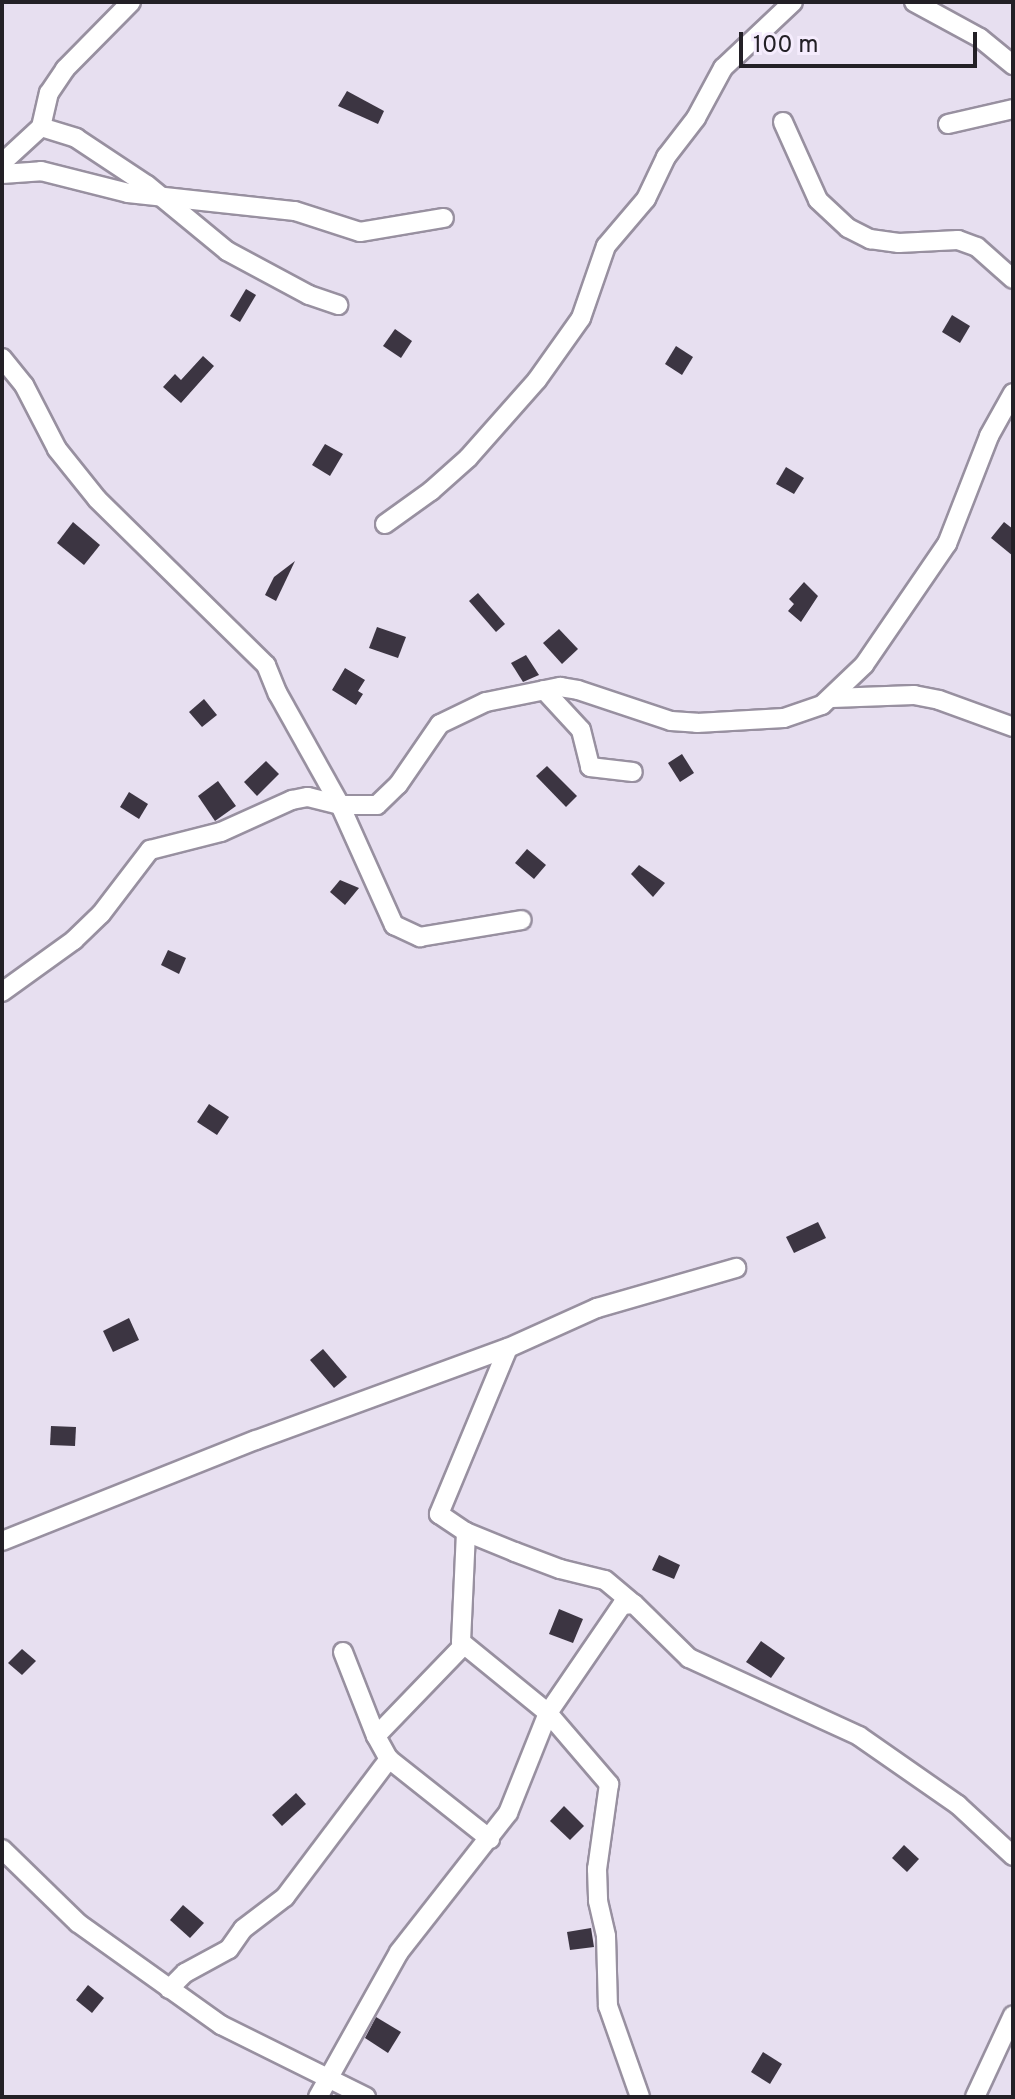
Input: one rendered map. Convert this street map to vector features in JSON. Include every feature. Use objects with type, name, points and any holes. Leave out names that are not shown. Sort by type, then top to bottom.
[{"type":"street","points":[[2,163],[41,127],[49,93],[65,69],[131,2]]},
{"type":"street","points":[[385,524],[431,491],[468,458],[537,380],[581,318],[600,259],[613,234],[646,199],[666,157],[696,118],[723,68],[793,2]]},
{"type":"street","points":[[914,2],[980,38],[1013,65]]},
{"type":"street","points":[[948,124],[1013,109]]},
{"type":"street","points":[[783,122],[818,200],[848,228],[870,239],[899,243],[958,240],[977,247],[1013,279]]},
{"type":"street","points":[[41,127],[76,138],[159,195],[227,251],[309,295],[338,305]]},
{"type":"street","points":[[2,174],[41,171],[104,189],[295,211],[360,232],[444,218]]},
{"type":"street","points":[[2,358],[24,385],[66,462],[97,499],[266,665],[283,704],[340,805],[394,925],[401,931],[420,937],[473,925],[522,920]]},
{"type":"street","points":[[2,992],[74,940],[101,914],[150,850],[221,832],[292,800],[308,797],[340,805],[370,807],[386,799],[432,733],[452,716],[486,702],[544,690],[578,690],[671,721],[697,723],[792,717],[832,698],[864,665],[947,544],[989,436],[1013,393]]},
{"type":"street","points":[[544,690],[581,730],[590,767],[633,772]]},
{"type":"street","points":[[832,698],[914,695],[939,700],[1013,727]]},
{"type":"street","points":[[2,1541],[256,1440],[508,1348],[597,1308],[736,1268]]},
{"type":"street","points":[[508,1348],[439,1510],[442,1519],[466,1532],[560,1569],[605,1580],[689,1658],[859,1736],[958,1805],[1013,1856]]},
{"type":"street","points":[[466,1532],[461,1621],[463,1646],[548,1713],[609,1784],[597,1866],[598,1901],[606,1936],[608,2006],[640,2097]]},
{"type":"street","points":[[318,2097],[406,1942],[490,1839],[517,1798],[548,1713],[619,1608],[634,1604]]},
{"type":"street","points":[[376,1736],[463,1646]]},
{"type":"street","points":[[343,1652],[376,1736],[389,1759],[490,1839]]},
{"type":"street","points":[[169,1989],[185,1973],[229,1949],[243,1929],[285,1897],[389,1759]]},
{"type":"street","points":[[2,1849],[56,1905],[221,2025],[366,2097]]},
{"type":"street","points":[[975,2097],[1013,2015]]},
{"type":"building","points":[[347,91],[384,111],[378,124],[338,106]]},
{"type":"building","points":[[246,289],[256,295],[240,322],[230,316]]},
{"type":"building","points":[[952,315],[970,326],[960,343],[942,332]]},
{"type":"building","points":[[395,329],[412,341],[401,358],[383,346]]},
{"type":"building","points":[[676,346],[693,357],[682,375],[665,364]]},
{"type":"building","points":[[203,356],[214,366],[181,403],[163,387],[175,374],[181,380]]},
{"type":"building","points":[[325,444],[343,454],[330,476],[312,465]]},
{"type":"building","points":[[786,467],[804,478],[794,494],[776,484]]},
{"type":"building","points":[[73,522],[100,545],[84,565],[57,543]]},
{"type":"building","points":[[1004,522],[1013,529],[1013,556],[991,538]]},
{"type":"building","points":[[295,561],[276,601],[265,595],[274,577]]},
{"type":"building","points":[[804,582],[818,596],[801,622],[788,611],[794,604],[789,599]]},
{"type":"building","points":[[478,593],[505,624],[496,632],[469,601]]},
{"type":"building","points":[[377,627],[406,637],[398,658],[369,648]]},
{"type":"building","points":[[559,629],[578,649],[562,664],[543,643]]},
{"type":"building","points":[[526,655],[539,675],[523,682],[511,663]]},
{"type":"building","points":[[345,668],[365,680],[358,691],[363,694],[356,705],[332,690]]},
{"type":"building","points":[[204,699],[217,715],[202,727],[189,712]]},
{"type":"building","points":[[682,754],[694,773],[680,782],[668,763]]},
{"type":"building","points":[[266,761],[279,774],[257,796],[244,782]]},
{"type":"building","points":[[547,766],[577,796],[566,807],[536,776]]},
{"type":"building","points":[[218,781],[236,806],[215,821],[198,796]]},
{"type":"building","points":[[129,792],[148,804],[139,819],[120,807]]},
{"type":"building","points":[[527,849],[546,865],[534,879],[515,863]]},
{"type":"building","points":[[639,865],[665,883],[653,897],[631,874]]},
{"type":"building","points":[[340,880],[359,888],[345,905],[330,892]]},
{"type":"building","points":[[168,950],[186,958],[179,974],[161,965]]},
{"type":"building","points":[[209,1104],[229,1117],[217,1135],[197,1122]]},
{"type":"building","points":[[818,1222],[826,1238],[794,1253],[786,1237]]},
{"type":"building","points":[[129,1318],[139,1340],[113,1352],[103,1331]]},
{"type":"building","points":[[323,1349],[347,1377],[334,1388],[310,1360]]},
{"type":"building","points":[[51,1426],[76,1427],[75,1446],[50,1445]]},
{"type":"building","points":[[659,1555],[680,1565],[674,1579],[652,1570]]},
{"type":"building","points":[[559,1609],[583,1619],[573,1643],[549,1634]]},
{"type":"building","points":[[761,1641],[785,1658],[771,1678],[746,1662]]},
{"type":"building","points":[[22,1649],[36,1661],[22,1675],[8,1663]]},
{"type":"building","points":[[296,1793],[306,1804],[282,1826],[272,1815]]},
{"type":"building","points":[[564,1806],[584,1826],[570,1840],[550,1821]]},
{"type":"building","points":[[904,1845],[919,1859],[907,1872],[892,1858]]},
{"type":"building","points":[[183,1905],[204,1923],[190,1938],[170,1920]]},
{"type":"building","points":[[591,1928],[594,1947],[570,1950],[567,1932]]},
{"type":"building","points":[[88,1985],[104,1998],[92,2013],[76,2000]]},
{"type":"building","points":[[376,2017],[401,2032],[388,2053],[365,2038]]},
{"type":"building","points":[[763,2052],[782,2064],[770,2084],[751,2072]]}]
